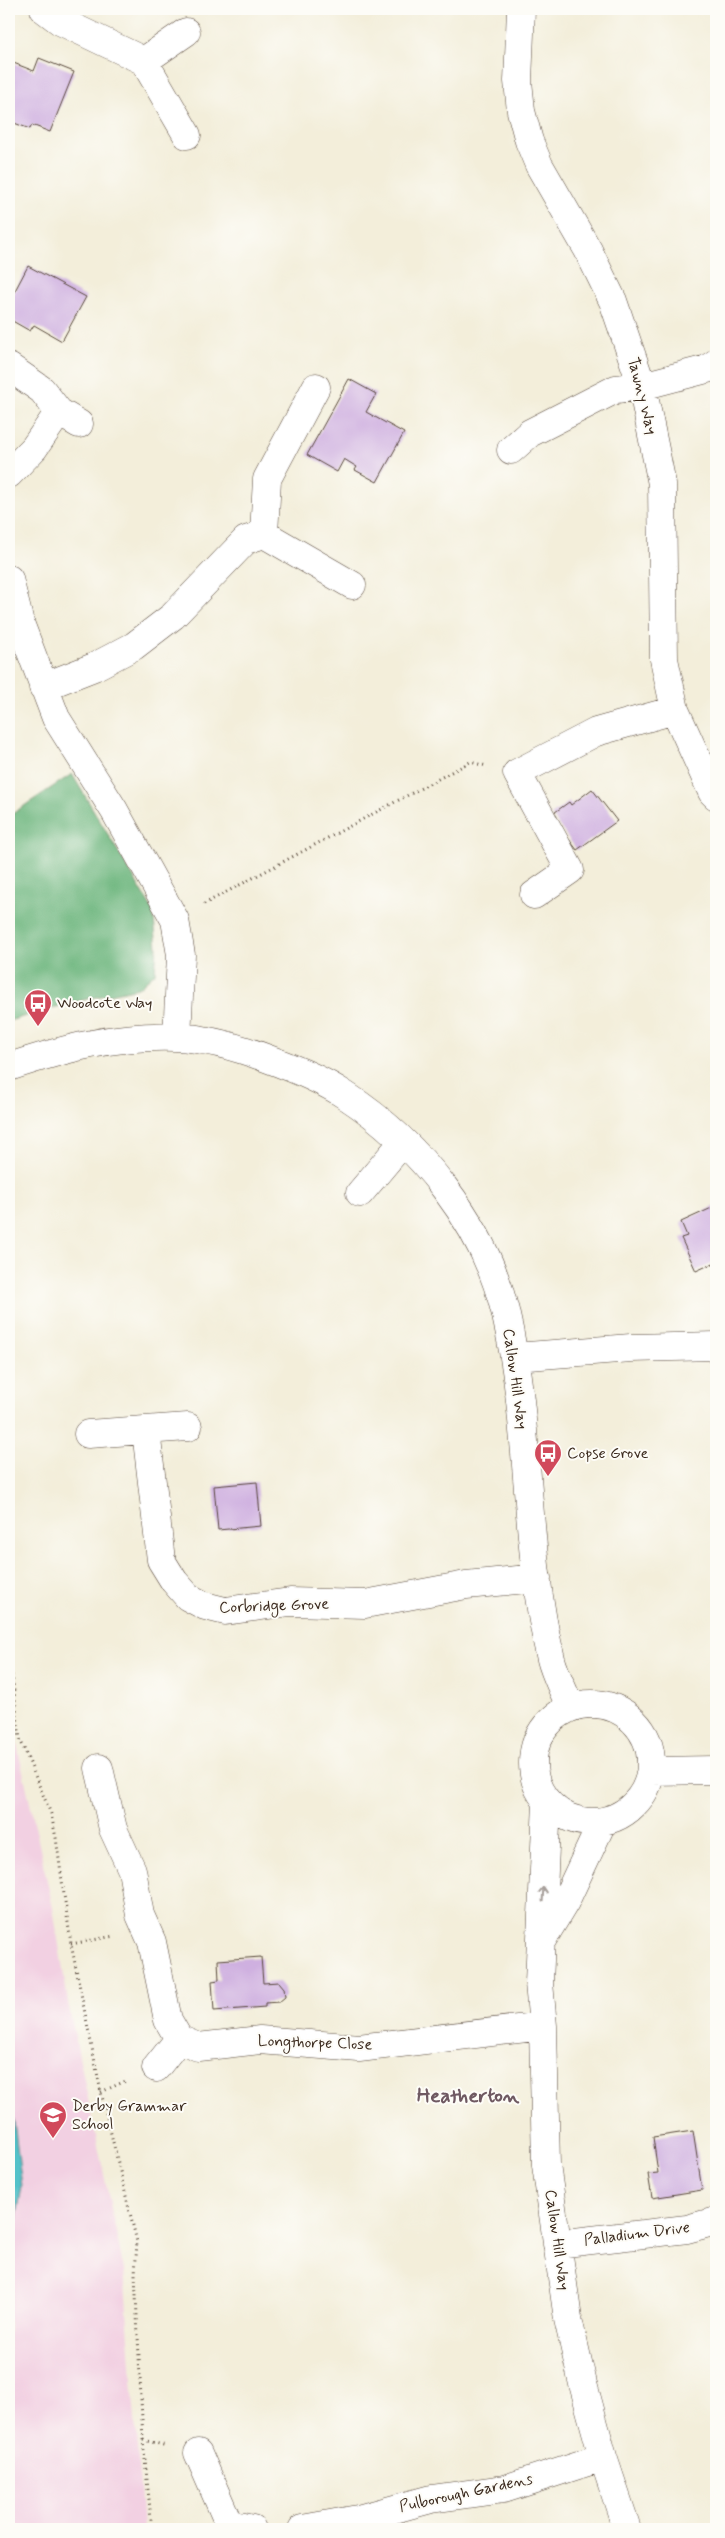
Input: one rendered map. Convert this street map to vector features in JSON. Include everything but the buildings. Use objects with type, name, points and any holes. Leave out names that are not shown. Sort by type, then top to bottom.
[{"type":"street","points":[[44,9],[60,21],[144,62],[187,135]]},
{"type":"street","name":"Tawny Way","points":[[521,9],[518,81],[521,111],[529,141],[539,165],[588,250],[613,301],[642,386],[662,484],[664,659],[675,710],[712,792],[716,796]]},
{"type":"street","points":[[144,62],[186,32]]},
{"type":"street","points":[[511,450],[530,433],[616,389],[642,386],[707,369],[716,363]]},
{"type":"street","points":[[9,367],[42,390],[69,418],[34,448],[9,474]]},
{"type":"street","points":[[264,534],[268,492],[267,479],[316,387]]},
{"type":"street","points":[[43,687],[94,667],[134,646],[173,616],[246,540],[264,534],[352,585]]},
{"type":"street","points":[[9,579],[14,625],[56,718],[114,810],[175,920],[181,955],[177,1037]]},
{"type":"street","points":[[534,895],[570,870],[517,774],[596,732],[675,710]]},
{"type":"street","name":"Callow Hill Way","points":[[9,1067],[65,1048],[103,1040],[177,1037],[205,1041],[250,1052],[316,1078],[369,1111],[403,1142],[439,1181],[471,1228],[491,1272],[504,1308],[514,1357],[537,1578],[552,1660],[570,1707]]},
{"type":"street","points":[[360,1193],[403,1142]]},
{"type":"street","points":[[514,1357],[631,1348],[716,1346]]},
{"type":"street","points":[[88,1434],[188,1427]]},
{"type":"street","name":"Corbridge Grove","points":[[146,1431],[161,1560],[188,1597],[205,1606],[225,1611],[290,1602],[365,1604],[466,1586],[537,1578]]},
{"type":"street","points":[[595,1703],[614,1707],[628,1715],[644,1734],[650,1747],[651,1771],[646,1787],[638,1800],[618,1816],[603,1821],[574,1820],[556,1810],[547,1802],[535,1779],[532,1764],[534,1747],[546,1725],[554,1717],[570,1707],[595,1703]]},
{"type":"street","points":[[99,1768],[113,1829],[132,1870],[140,1915],[152,1942],[168,2020],[179,2039],[156,2068]]},
{"type":"street","points":[[651,1771],[716,1770]]},
{"type":"street","name":"Callow Hill Way","points":[[547,1802],[539,1983],[543,2026],[546,2165],[568,2319],[603,2457],[627,2529]]},
{"type":"street","name":"Callow Hill Way","points":[[541,1942],[565,1902],[603,1821]]},
{"type":"street","name":"Longthorpe Close","points":[[179,2039],[198,2047],[260,2040],[359,2048],[543,2026]]},
{"type":"street","name":"Palladium Drive","points":[[557,2244],[687,2229],[716,2221]]},
{"type":"street","points":[[198,2452],[236,2528]]},
{"type":"street","name":"Pulborough Gardens","points":[[302,2529],[359,2524],[431,2499],[504,2488],[603,2457]]},
{"type":"path","points":[[175,920],[470,762],[517,774]]},
{"type":"path","points":[[9,1650],[20,1739],[50,1814],[56,1838],[71,1944],[101,2092],[137,2242],[135,2274],[143,2440],[152,2529]]},
{"type":"path","points":[[71,1944],[112,1935],[152,1942]]},
{"type":"shaded area","name":"Derby Grammar School","points":[[9,1708],[53,1908],[69,2008],[124,2270],[143,2529],[9,2529]]},
{"type":"green space","points":[[72,774],[153,910],[157,947],[155,973],[138,988],[70,1003],[9,1021],[9,816]]},
{"type":"water","points":[[9,2082],[22,2186],[9,2264]]},
{"type":"place","name":"Woodcote Way","points":[[38,1027]]},
{"type":"place","name":"Copse Grove","points":[[548,1477]]},
{"type":"place","name":"Derby Grammar School","points":[[53,2139]]},
{"type":"district","name":"Heatherton","points":[[468,2096]]}]
